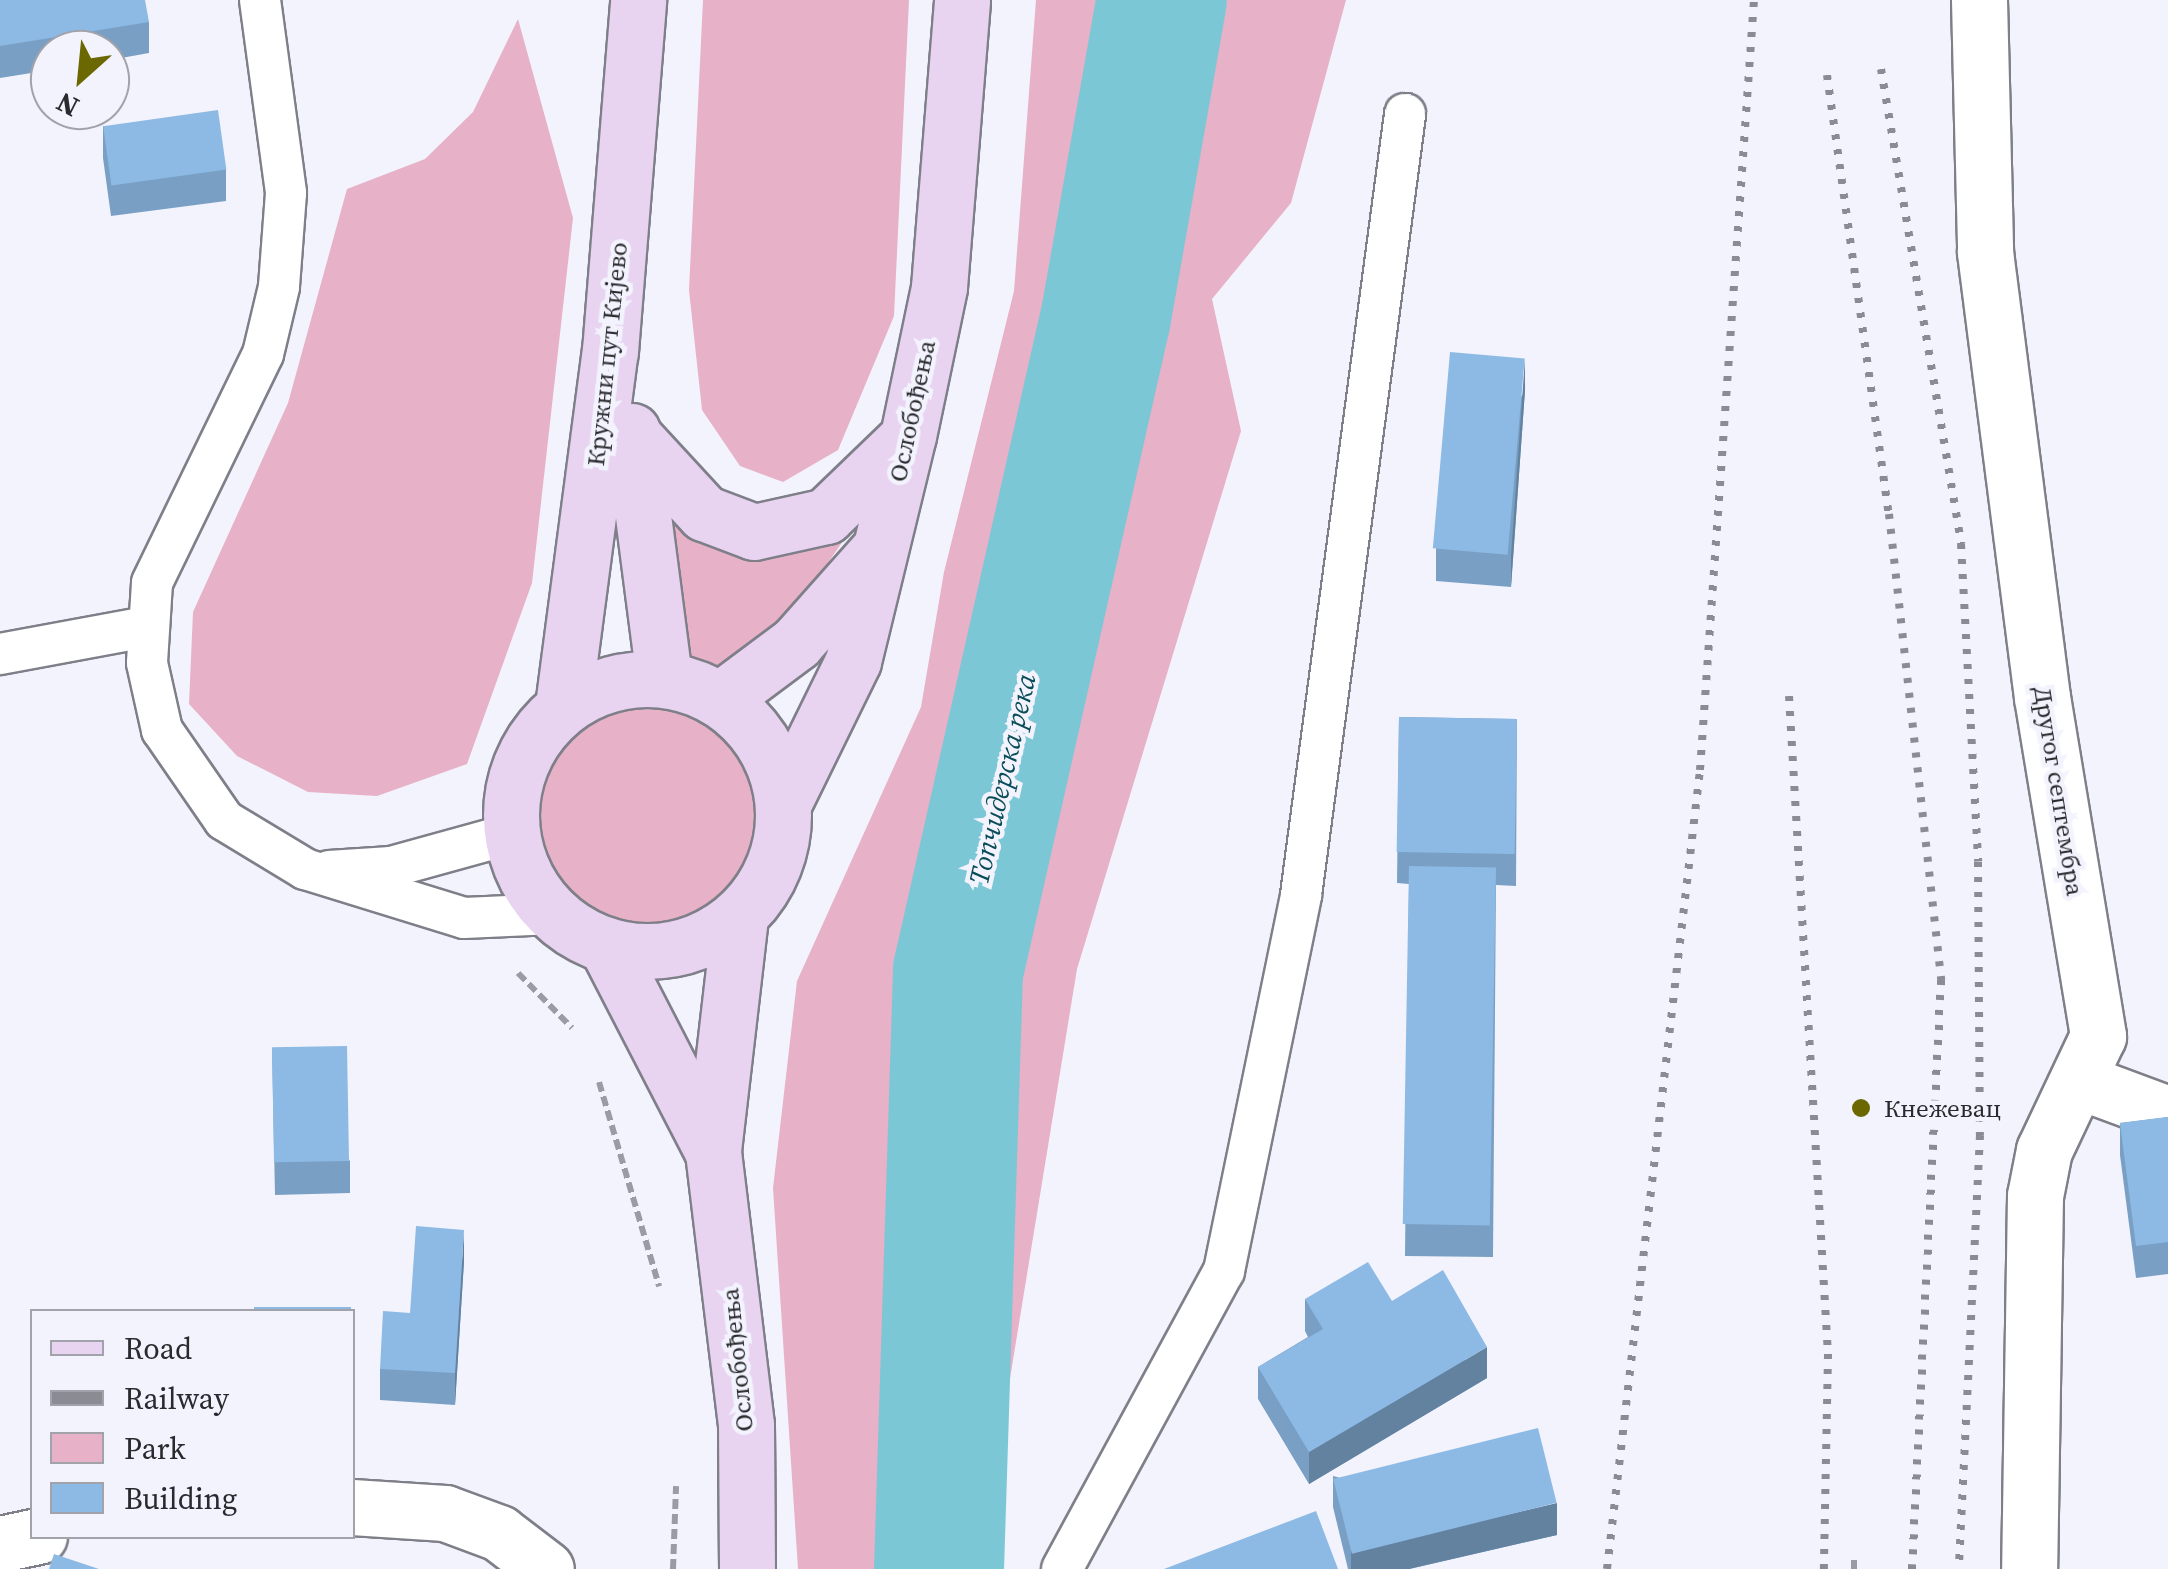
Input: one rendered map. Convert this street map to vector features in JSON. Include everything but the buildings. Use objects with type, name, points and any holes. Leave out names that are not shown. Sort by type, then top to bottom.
[{"type":"main road","name":"Кружни пут Кијево","points":[[562,706],[610,350],[638,0]]},
{"type":"main road","name":"Ослобођења","points":[[784,802],[853,662],[875,554],[908,436],[938,287],[962,0]]},
{"type":"main road","points":[[610,350],[633,436],[664,678]]},
{"type":"main road","points":[[633,436],[704,513],[754,532],[826,516],[908,436]]},
{"type":"main road","points":[[721,699],[774,664],[875,554]]},
{"type":"main road","points":[[664,678],[721,699],[764,743],[784,802],[772,870],[740,917],[676,949],[606,946],[553,914],[511,834],[520,762],[562,706],[610,682],[664,678]]},
{"type":"main road","name":"Ослобођења","points":[[740,917],[713,1152],[746,1425],[746,1569]]},
{"type":"main road","name":"Ослобођења","points":[[606,946],[713,1152]]},
{"type":"street","name":"Другог септембра","points":[[1979,0],[1985,252],[2042,697],[2098,1022],[2082,1082],[2044,1150],[2035,1196],[2028,1569]]},
{"type":"street","points":[[2082,1082],[2168,1114]]},
{"type":"street","points":[[355,1508],[446,1513],[499,1532],[546,1569]]},
{"type":"street","points":[[0,1544],[30,1538]]},
{"type":"lane","points":[[260,0],[286,194],[280,287],[264,354],[169,544],[145,627],[162,730],[187,778],[224,820],[305,869],[464,918],[553,914]]},
{"type":"lane","points":[[1062,1569],[1224,1271],[1301,895],[1405,114]]},
{"type":"lane","points":[[0,654],[145,627]]},
{"type":"lane","points":[[305,869],[391,867],[511,834]]},
{"type":"path","points":[[464,918],[588,1046]]},
{"type":"path","points":[[594,1065],[664,1304]]},
{"type":"path","points":[[673,1569],[676,1472]]},
{"type":"green space","points":[[703,0],[909,0],[894,316],[838,450],[783,482],[740,466],[702,410],[689,290]]},
{"type":"green space","points":[[1036,0],[1346,0],[1291,203],[1212,299],[1241,431],[1077,969],[995,1470],[997,1569],[798,1569],[773,1188],[797,981],[921,707],[944,572],[1014,291]]},
{"type":"green space","points":[[518,19],[573,218],[532,583],[467,764],[377,796],[308,792],[237,756],[189,704],[193,612],[288,403],[347,189],[425,159],[473,112]]},
{"type":"green space","points":[[654,483],[697,528],[880,488],[779,633],[730,673],[682,663]]},
{"type":"green space","points":[[649,707],[690,715],[725,739],[749,774],[757,815],[749,856],[725,891],[690,915],[649,923],[608,915],[573,891],[549,856],[541,815],[549,774],[573,739],[608,715]]},
{"type":"waterway","name":"Топчидерска река","points":[[939,1569],[958,971],[1106,316],[1162,0]]},
{"type":"railway","points":[[1607,1569],[1700,770],[1754,0]]},
{"type":"railway","points":[[1881,69],[1961,544],[1978,862],[1980,1135],[1959,1569]]},
{"type":"railway","points":[[1827,75],[1889,514],[1941,980],[1912,1569]]},
{"type":"railway","points":[[1789,696],[1828,1354],[1824,1569]]},
{"type":"place","name":"Кнежевац","points":[[1861,1108]]}]
